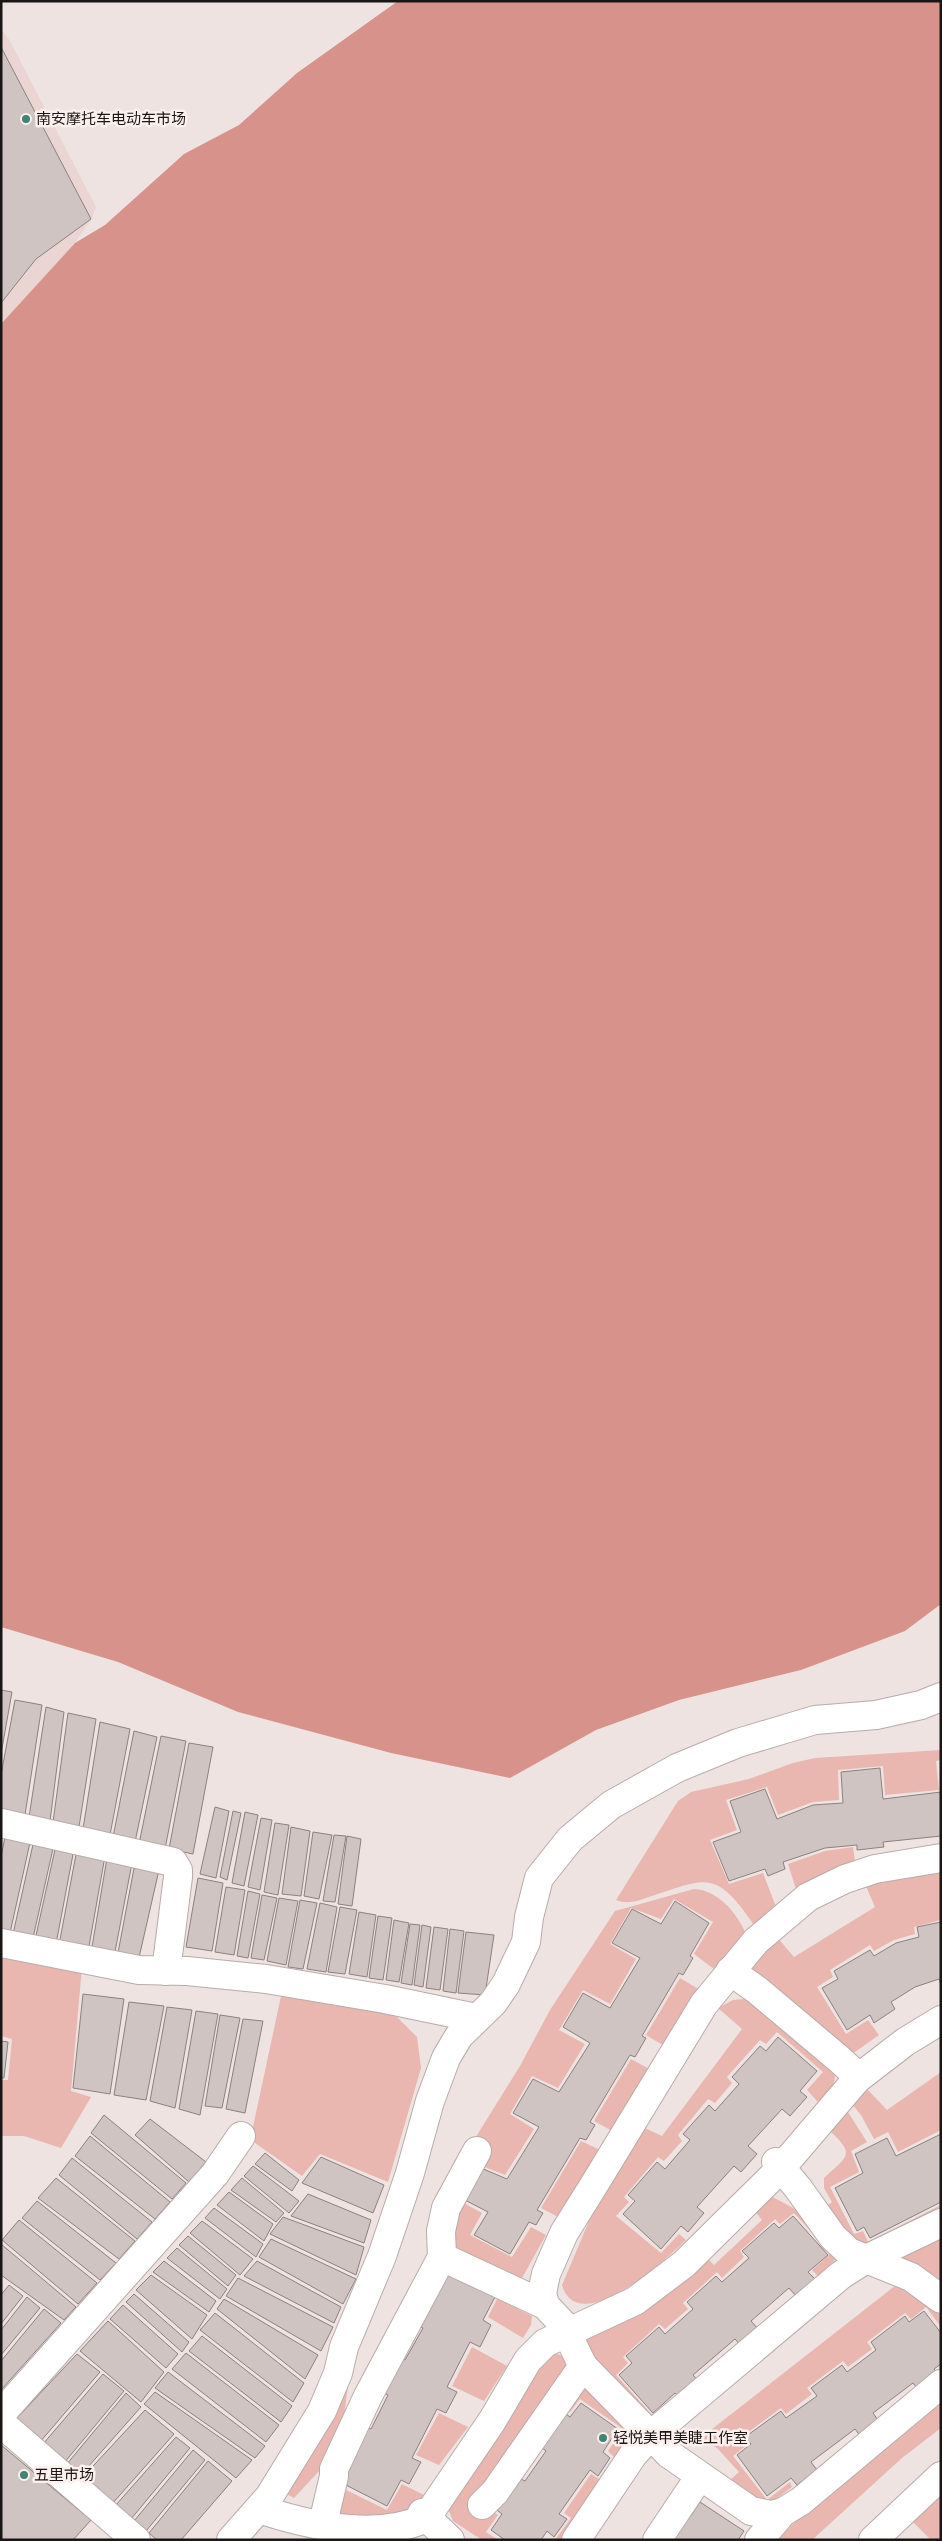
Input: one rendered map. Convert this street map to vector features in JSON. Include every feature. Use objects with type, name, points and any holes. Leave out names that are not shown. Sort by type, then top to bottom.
[{"type":"street","points":[[231,2540],[264,2503],[322,2411],[338,2374],[344,2347],[382,2256],[410,2173],[430,2101],[446,2058],[459,2036],[493,2003],[506,1984],[526,1942],[529,1916],[539,1878],[570,1839],[611,1805],[677,1768],[738,1743],[815,1720],[876,1715],[921,1705],[941,1697]]},
{"type":"street","points":[[1,1823],[173,1862],[178,1870],[178,1878],[166,1971]]},
{"type":"street","points":[[941,1858],[876,1869],[845,1879],[808,1897],[756,1941],[704,2004],[564,2234],[546,2274],[542,2293],[583,2366],[669,2454],[751,2511],[771,2515],[783,2512],[801,2501],[941,2384]]},
{"type":"street","points":[[1,1944],[139,1970],[187,1971],[266,1979],[385,1999],[476,2018]]},
{"type":"street","points":[[730,1971],[757,1990],[854,2075]]},
{"type":"street","points":[[264,2503],[334,2531],[377,2534],[410,2528],[424,2515],[438,2484],[484,2417],[523,2354],[542,2335],[558,2320],[600,2310],[655,2279],[681,2258],[778,2165],[854,2075],[896,2033],[926,2012],[941,2006]]},
{"type":"street","points":[[854,2075],[941,2020]]},
{"type":"street","points":[[1,2414],[215,2174],[241,2136]]},
{"type":"street","points":[[324,2519],[334,2476],[334,2468],[368,2396],[442,2257],[441,2231],[446,2208],[477,2151]]},
{"type":"street","points":[[778,2165],[834,2238],[849,2252],[891,2267],[911,2277],[941,2299]]},
{"type":"street","points":[[576,2540],[632,2455],[651,2435],[841,2274],[866,2259],[941,2223]]},
{"type":"street","points":[[442,2257],[558,2320]]},
{"type":"street","points":[[482,2506],[495,2492],[583,2366]]},
{"type":"street","points":[[1,2423],[119,2535]]},
{"type":"street","points":[[657,2540],[700,2476]]},
{"type":"street","points":[[873,2540],[941,2476]]},
{"type":"street","points":[[264,2503],[324,2519],[377,2529],[409,2524],[424,2515]]},
{"type":"street","points":[[759,2540],[783,2512]]},
{"type":"street","points":[[424,2515],[450,2540]]},
{"type":"shaded area","points":[[398,1],[941,1],[941,1604],[905,1631],[801,1670],[679,1700],[596,1730],[510,1778],[391,1753],[238,1712],[118,1662],[1,1627],[1,324],[75,243],[105,225],[184,154],[239,125],[297,73]]},
{"type":"shaded area","name":"南安摩托车电动车市场","points":[[1,29],[10,41],[96,207],[91,220],[75,243],[1,324]]},
{"type":"shaded area","points":[[941,1750],[941,1760],[936,1761],[939,1790],[885,1795],[883,1766],[838,1770],[839,1800],[813,1802],[778,1815],[767,1787],[726,1800],[737,1830],[710,1840],[729,1884],[763,1873],[776,1907],[754,1925],[729,1894],[718,1886],[708,1883],[683,1886],[635,1901],[624,1902],[616,1900],[678,1801],[691,1792],[749,1779],[793,1763],[815,1758]]},
{"type":"shaded area","points":[[853,1847],[855,1863],[806,1882],[796,1889],[788,1864],[825,1851]]},
{"type":"shaded area","points":[[941,1868],[941,1920],[914,1927],[915,1934],[894,1940],[874,1951],[870,1945],[830,1970],[833,1977],[817,1987],[846,2034],[868,2020],[879,2035],[855,2052],[849,2053],[753,1972],[753,1966],[777,1937],[794,1957],[875,1907],[865,1884]]},
{"type":"shaded area","points":[[694,1889],[703,1890],[726,1904],[746,1934],[714,1969],[694,1954],[713,1922],[674,1899],[661,1919],[631,1908],[610,1944],[636,1959],[610,2004],[583,1990],[559,2030],[585,2044],[558,2088],[532,2076],[510,2114],[534,2129],[505,2175],[482,2166],[469,2148],[520,2066],[550,2010],[615,1911]]},
{"type":"shaded area","points":[[1,1954],[82,1967],[71,2091],[91,2097],[61,2148],[24,2136],[1,2136],[1,2080],[8,2080],[12,2039],[1,2036]]},
{"type":"shaded area","points":[[680,1978],[700,1990],[666,2047],[646,2035]]},
{"type":"shaded area","points":[[281,1996],[378,2009],[397,2017],[417,2037],[421,2068],[388,2182],[320,2154],[302,2176],[255,2143],[253,2127]]},
{"type":"shaded area","points":[[733,2000],[755,2001],[834,2070],[835,2080],[831,2088],[818,2102],[807,2090],[823,2072],[777,2032],[766,2044],[760,2040],[727,2077],[732,2083],[715,2103],[708,2099],[678,2135],[682,2141],[664,2161],[658,2157],[624,2197],[629,2202],[616,2216],[661,2253],[679,2234],[686,2240],[661,2263],[623,2290],[603,2300],[585,2304],[571,2300],[562,2285],[603,2188],[645,2128],[662,2136],[742,2029],[718,2008]]},
{"type":"shaded area","points":[[631,2059],[651,2070],[614,2132],[594,2121]]},
{"type":"shaded area","points":[[941,2072],[941,2130],[898,2152],[888,2132],[874,2139],[861,2115],[852,2104],[868,2090],[887,2110]]},
{"type":"shaded area","points":[[846,2109],[867,2142],[851,2151],[859,2172],[830,2187],[854,2234],[863,2231],[868,2242],[941,2205],[941,2212],[877,2245],[854,2244],[823,2209],[832,2202],[824,2188],[824,2178],[844,2159],[846,2154],[842,2144],[828,2129]]},
{"type":"shaded area","points":[[581,2141],[600,2150],[560,2218],[541,2208]]},
{"type":"shaded area","points":[[767,2194],[797,2210],[837,2258],[818,2276],[812,2270],[831,2253],[794,2213],[780,2224],[775,2219],[740,2251],[744,2257],[722,2278],[717,2272],[683,2303],[688,2309],[665,2329],[659,2324],[623,2357],[628,2363],[616,2375],[653,2416],[674,2398],[678,2404],[656,2423],[582,2346],[586,2334],[703,2254],[714,2265],[762,2220],[750,2205]]},
{"type":"shaded area","points":[[460,2201],[482,2213],[470,2235],[512,2257],[531,2227],[546,2235],[522,2278],[518,2279],[453,2250],[453,2230]]},
{"type":"shaded area","points":[[941,2232],[941,2286],[901,2258],[900,2251]]},
{"type":"shaded area","points":[[900,2282],[934,2304],[938,2310],[941,2327],[926,2307],[911,2319],[905,2313],[867,2342],[872,2349],[848,2367],[843,2361],[807,2388],[812,2394],[786,2414],[781,2408],[743,2436],[747,2445],[733,2456],[767,2500],[790,2482],[792,2487],[773,2501],[762,2503],[729,2481],[739,2472],[717,2448],[703,2439],[707,2433]]},
{"type":"shaded area","points":[[497,2299],[532,2316],[531,2325],[523,2338],[488,2317]]},
{"type":"shaded area","points":[[472,2347],[507,2366],[484,2401],[452,2386]]},
{"type":"shaded area","points":[[551,2354],[562,2356],[568,2366],[492,2511],[498,2515],[486,2532],[498,2540],[482,2540],[453,2521],[447,2506],[517,2392]]},
{"type":"shaded area","points":[[349,2377],[341,2440],[320,2470],[294,2498],[285,2493]]},
{"type":"shaded area","points":[[587,2384],[630,2422],[634,2440],[566,2540],[555,2540],[571,2518],[564,2513],[591,2474],[599,2479],[614,2457],[608,2451],[623,2429],[580,2399],[570,2412],[565,2410]]},
{"type":"shaded area","points":[[941,2399],[941,2428],[902,2458],[812,2540],[779,2539],[809,2507]]},
{"type":"shaded area","points":[[439,2413],[468,2427],[439,2465],[416,2455]]},
{"type":"shaded area","points":[[402,2484],[424,2495],[414,2512],[406,2520],[342,2516],[336,2511],[340,2487],[387,2510]]},
{"type":"shaded area","points":[[941,2488],[941,2540],[928,2540],[929,2538],[912,2521]]},
{"type":"building","name":"南安摩托车电动车市场","points":[[1,47],[91,219],[36,259],[1,303]]},
{"type":"building","points":[[1,1690],[12,1692],[1,1754]]},
{"type":"building","points":[[15,1700],[42,1705],[25,1815],[1,1810],[1,1775]]},
{"type":"building","points":[[46,1707],[64,1712],[50,1821],[29,1817]]},
{"type":"building","points":[[68,1713],[96,1719],[79,1827],[53,1822]]},
{"type":"building","points":[[100,1722],[130,1729],[110,1835],[83,1829]]},
{"type":"building","points":[[134,1731],[157,1737],[135,1842],[113,1837]]},
{"type":"building","points":[[161,1736],[186,1741],[165,1849],[139,1844]]},
{"type":"building","points":[[189,1743],[213,1747],[193,1854],[169,1849]]},
{"type":"building","points":[[880,1768],[883,1799],[941,1792],[941,1836],[883,1842],[884,1847],[857,1850],[857,1845],[825,1848],[783,1862],[785,1869],[768,1876],[765,1869],[729,1881],[713,1842],[741,1832],[730,1801],[765,1789],[777,1819],[813,1805],[843,1803],[841,1772]]},
{"type":"building","points":[[215,1807],[229,1811],[216,1878],[200,1874]]},
{"type":"building","points":[[233,1811],[241,1813],[227,1880],[220,1877]]},
{"type":"building","points":[[245,1812],[258,1815],[244,1886],[232,1883]]},
{"type":"building","points":[[261,1818],[272,1820],[260,1890],[248,1887]]},
{"type":"building","points":[[275,1823],[289,1825],[278,1895],[264,1892]]},
{"type":"building","points":[[291,1827],[310,1831],[301,1896],[282,1894]]},
{"type":"building","points":[[6,1832],[31,1838],[10,1933],[1,1931],[1,1857]]},
{"type":"building","points":[[313,1832],[332,1835],[319,1899],[304,1896]]},
{"type":"building","points":[[334,1835],[346,1836],[335,1902],[323,1901]]},
{"type":"building","points":[[347,1836],[361,1839],[352,1906],[338,1904]]},
{"type":"building","points":[[34,1840],[54,1844],[33,1938],[13,1934]]},
{"type":"building","points":[[56,1845],[74,1849],[56,1944],[35,1940]]},
{"type":"building","points":[[77,1849],[105,1856],[88,1952],[59,1945]]},
{"type":"building","points":[[107,1858],[132,1863],[114,1957],[91,1953]]},
{"type":"building","points":[[135,1863],[159,1870],[138,1962],[117,1958]]},
{"type":"building","points":[[198,1878],[223,1883],[212,1951],[186,1947]]},
{"type":"building","points":[[226,1887],[245,1890],[234,1955],[215,1952]]},
{"type":"building","points":[[248,1891],[260,1894],[248,1958],[237,1956]]},
{"type":"building","points":[[262,1895],[277,1898],[264,1960],[251,1958]]},
{"type":"building","points":[[279,1898],[298,1901],[286,1965],[267,1961]]},
{"type":"building","points":[[300,1900],[317,1903],[303,1969],[288,1967]]},
{"type":"building","points":[[675,1901],[709,1923],[690,1956],[693,1958],[683,1975],[679,1973],[642,2036],[646,2038],[635,2057],[630,2055],[590,2122],[595,2125],[586,2140],[580,2138],[537,2210],[543,2213],[536,2225],[529,2222],[510,2254],[474,2235],[488,2212],[463,2199],[481,2168],[507,2179],[539,2127],[513,2113],[533,2079],[559,2092],[590,2043],[563,2027],[583,1993],[610,2008],[640,1958],[612,1943],[632,1909],[661,1924]]},
{"type":"building","points":[[320,1903],[337,1907],[326,1972],[307,1969]]},
{"type":"building","points":[[340,1907],[357,1910],[345,1974],[328,1972]]},
{"type":"building","points":[[359,1912],[376,1915],[367,1977],[349,1974]]},
{"type":"building","points":[[378,1916],[392,1918],[383,1980],[369,1978]]},
{"type":"building","points":[[394,1920],[409,1923],[399,1982],[386,1980]]},
{"type":"building","points":[[941,1922],[941,1984],[939,1979],[915,1987],[891,2002],[895,2009],[874,2023],[870,2015],[847,2030],[822,1988],[838,1979],[834,1971],[870,1950],[874,1956],[896,1943],[919,1937],[917,1927]]},
{"type":"building","points":[[410,1924],[420,1925],[412,1985],[401,1983]]},
{"type":"building","points":[[422,1925],[431,1927],[423,1987],[414,1985]]},
{"type":"building","points":[[434,1927],[448,1929],[440,1990],[426,1988]]},
{"type":"building","points":[[450,1929],[464,1931],[456,1993],[443,1991]]},
{"type":"building","points":[[466,1932],[494,1935],[485,1995],[458,1993]]},
{"type":"building","points":[[83,1994],[124,1999],[110,2094],[73,2088]]},
{"type":"building","points":[[129,2002],[164,2006],[146,2100],[114,2095]]},
{"type":"building","points":[[167,2007],[192,2010],[175,2108],[150,2101]]},
{"type":"building","points":[[196,2011],[218,2014],[200,2115],[179,2109]]},
{"type":"building","points":[[220,2015],[240,2018],[222,2108],[205,2106]]},
{"type":"building","points":[[243,2019],[263,2021],[245,2113],[226,2109]]},
{"type":"building","points":[[778,2037],[817,2071],[800,2091],[807,2097],[790,2116],[782,2109],[748,2146],[757,2154],[741,2172],[734,2166],[697,2207],[704,2213],[688,2232],[681,2226],[661,2249],[623,2214],[635,2201],[628,2195],[657,2162],[665,2169],[690,2140],[683,2134],[709,2105],[715,2111],[739,2084],[732,2077],[760,2046],[766,2051]]},
{"type":"building","points":[[1,2041],[8,2042],[4,2078],[1,2078]]},
{"type":"building","points":[[104,2115],[186,2183],[172,2199],[91,2133]]},
{"type":"building","points":[[150,2119],[206,2162],[189,2182],[135,2135]]},
{"type":"building","points":[[941,2134],[941,2202],[870,2238],[864,2227],[857,2231],[835,2188],[863,2173],[855,2154],[887,2138],[896,2156]]},
{"type":"building","points":[[90,2136],[170,2202],[155,2219],[75,2156]]},
{"type":"building","points":[[265,2153],[299,2180],[292,2191],[255,2164]]},
{"type":"building","points":[[321,2157],[384,2185],[373,2213],[302,2183]]},
{"type":"building","points":[[72,2158],[152,2222],[137,2239],[59,2175]]},
{"type":"building","points":[[253,2166],[299,2201],[289,2213],[244,2176]]},
{"type":"building","points":[[56,2178],[135,2241],[119,2259],[38,2198]]},
{"type":"building","points":[[242,2178],[284,2213],[276,2222],[231,2190]]},
{"type":"building","points":[[229,2192],[273,2224],[264,2241],[217,2205]]},
{"type":"building","points":[[308,2194],[371,2220],[364,2243],[291,2216]]},
{"type":"building","points":[[37,2201],[116,2263],[100,2280],[22,2218]]},
{"type":"building","points":[[214,2208],[263,2244],[256,2257],[205,2218]]},
{"type":"building","points":[[793,2216],[828,2255],[808,2272],[815,2279],[796,2296],[789,2288],[751,2321],[759,2330],[741,2346],[735,2339],[693,2375],[700,2383],[681,2400],[675,2393],[653,2413],[619,2375],[632,2363],[626,2356],[659,2327],[665,2334],[693,2309],[687,2302],[716,2276],[722,2282],[749,2258],[742,2251],[774,2223],[779,2228]]},
{"type":"building","points":[[283,2217],[364,2247],[356,2275],[270,2234]]},
{"type":"building","points":[[19,2220],[97,2283],[78,2304],[2,2240]]},
{"type":"building","points":[[202,2221],[253,2259],[240,2275],[190,2233]]},
{"type":"building","points":[[188,2236],[236,2275],[228,2286],[179,2245]]},
{"type":"building","points":[[271,2239],[356,2279],[343,2304],[259,2257]]},
{"type":"building","points":[[1,2244],[76,2307],[64,2320],[1,2275]]},
{"type":"building","points":[[177,2248],[227,2289],[220,2299],[167,2258]]},
{"type":"building","points":[[164,2261],[216,2301],[209,2312],[153,2272]]},
{"type":"building","points":[[257,2261],[341,2307],[334,2323],[244,2276]]},
{"type":"building","points":[[449,2273],[495,2297],[483,2320],[491,2325],[480,2347],[470,2342],[447,2387],[457,2392],[446,2413],[437,2409],[412,2458],[421,2462],[409,2484],[401,2480],[387,2506],[342,2483],[351,2467],[342,2462],[362,2425],[371,2429],[388,2395],[380,2391],[398,2356],[405,2360],[423,2328],[413,2324]]},
{"type":"building","points":[[151,2275],[207,2315],[192,2339],[136,2290]]},
{"type":"building","points":[[238,2278],[333,2327],[321,2351],[226,2296]]},
{"type":"building","points":[[9,2285],[23,2296],[1,2324],[1,2295]]},
{"type":"building","points":[[134,2294],[189,2342],[182,2352],[126,2302]]},
{"type":"building","points":[[27,2297],[40,2308],[1,2355],[1,2330]]},
{"type":"building","points":[[224,2299],[318,2355],[305,2379],[217,2309]]},
{"type":"building","points":[[123,2305],[178,2354],[166,2368],[110,2319]]},
{"type":"building","points":[[44,2309],[61,2323],[1,2390],[1,2361]]},
{"type":"building","points":[[924,2311],[941,2333],[941,2364],[934,2369],[940,2376],[920,2392],[913,2383],[873,2413],[880,2423],[861,2437],[855,2429],[811,2462],[817,2470],[797,2485],[791,2478],[767,2496],[737,2455],[751,2444],[745,2437],[781,2411],[786,2418],[817,2396],[811,2388],[842,2365],[847,2372],[876,2350],[871,2342],[905,2316],[909,2322]]},
{"type":"building","points":[[215,2313],[304,2383],[293,2402],[200,2330]]},
{"type":"building","points":[[108,2321],[164,2372],[141,2402],[80,2351]]},
{"type":"building","points":[[202,2336],[292,2406],[281,2422],[189,2351]]},
{"type":"building","points":[[186,2353],[279,2425],[266,2442],[172,2369]]},
{"type":"building","points":[[77,2354],[100,2372],[40,2442],[16,2419]]},
{"type":"building","points":[[168,2372],[265,2446],[255,2458],[155,2388]]},
{"type":"building","points":[[103,2374],[124,2391],[64,2463],[43,2444]]},
{"type":"building","points":[[155,2392],[252,2460],[236,2478],[144,2404]]},
{"type":"building","points":[[126,2393],[141,2407],[80,2476],[66,2465]]},
{"type":"building","points":[[581,2403],[618,2429],[603,2452],[610,2458],[598,2476],[590,2470],[559,2514],[567,2519],[554,2537],[547,2531],[541,2540],[505,2540],[491,2530],[502,2514],[493,2507],[517,2477],[525,2481],[546,2451],[541,2447],[566,2414],[570,2417]]},
{"type":"building","points":[[145,2410],[174,2434],[112,2504],[82,2478]]},
{"type":"building","points":[[176,2437],[190,2448],[131,2519],[115,2506]]},
{"type":"building","name":"五里市场","points":[[1,2445],[91,2520],[73,2540],[1,2540]]},
{"type":"building","points":[[193,2450],[205,2460],[146,2531],[134,2521]]},
{"type":"building","points":[[208,2461],[232,2481],[181,2540],[157,2540],[149,2533]]},
{"type":"building","points":[[700,2502],[744,2531],[738,2540],[665,2540],[684,2513],[690,2517]]},
{"type":"place","name":"南安摩托车电动车市场","points":[[26,119]]},
{"type":"place","name":"轻悦美甲美睫工作室","points":[[603,2438]]},
{"type":"place","name":"五里市场","points":[[24,2475]]}]
